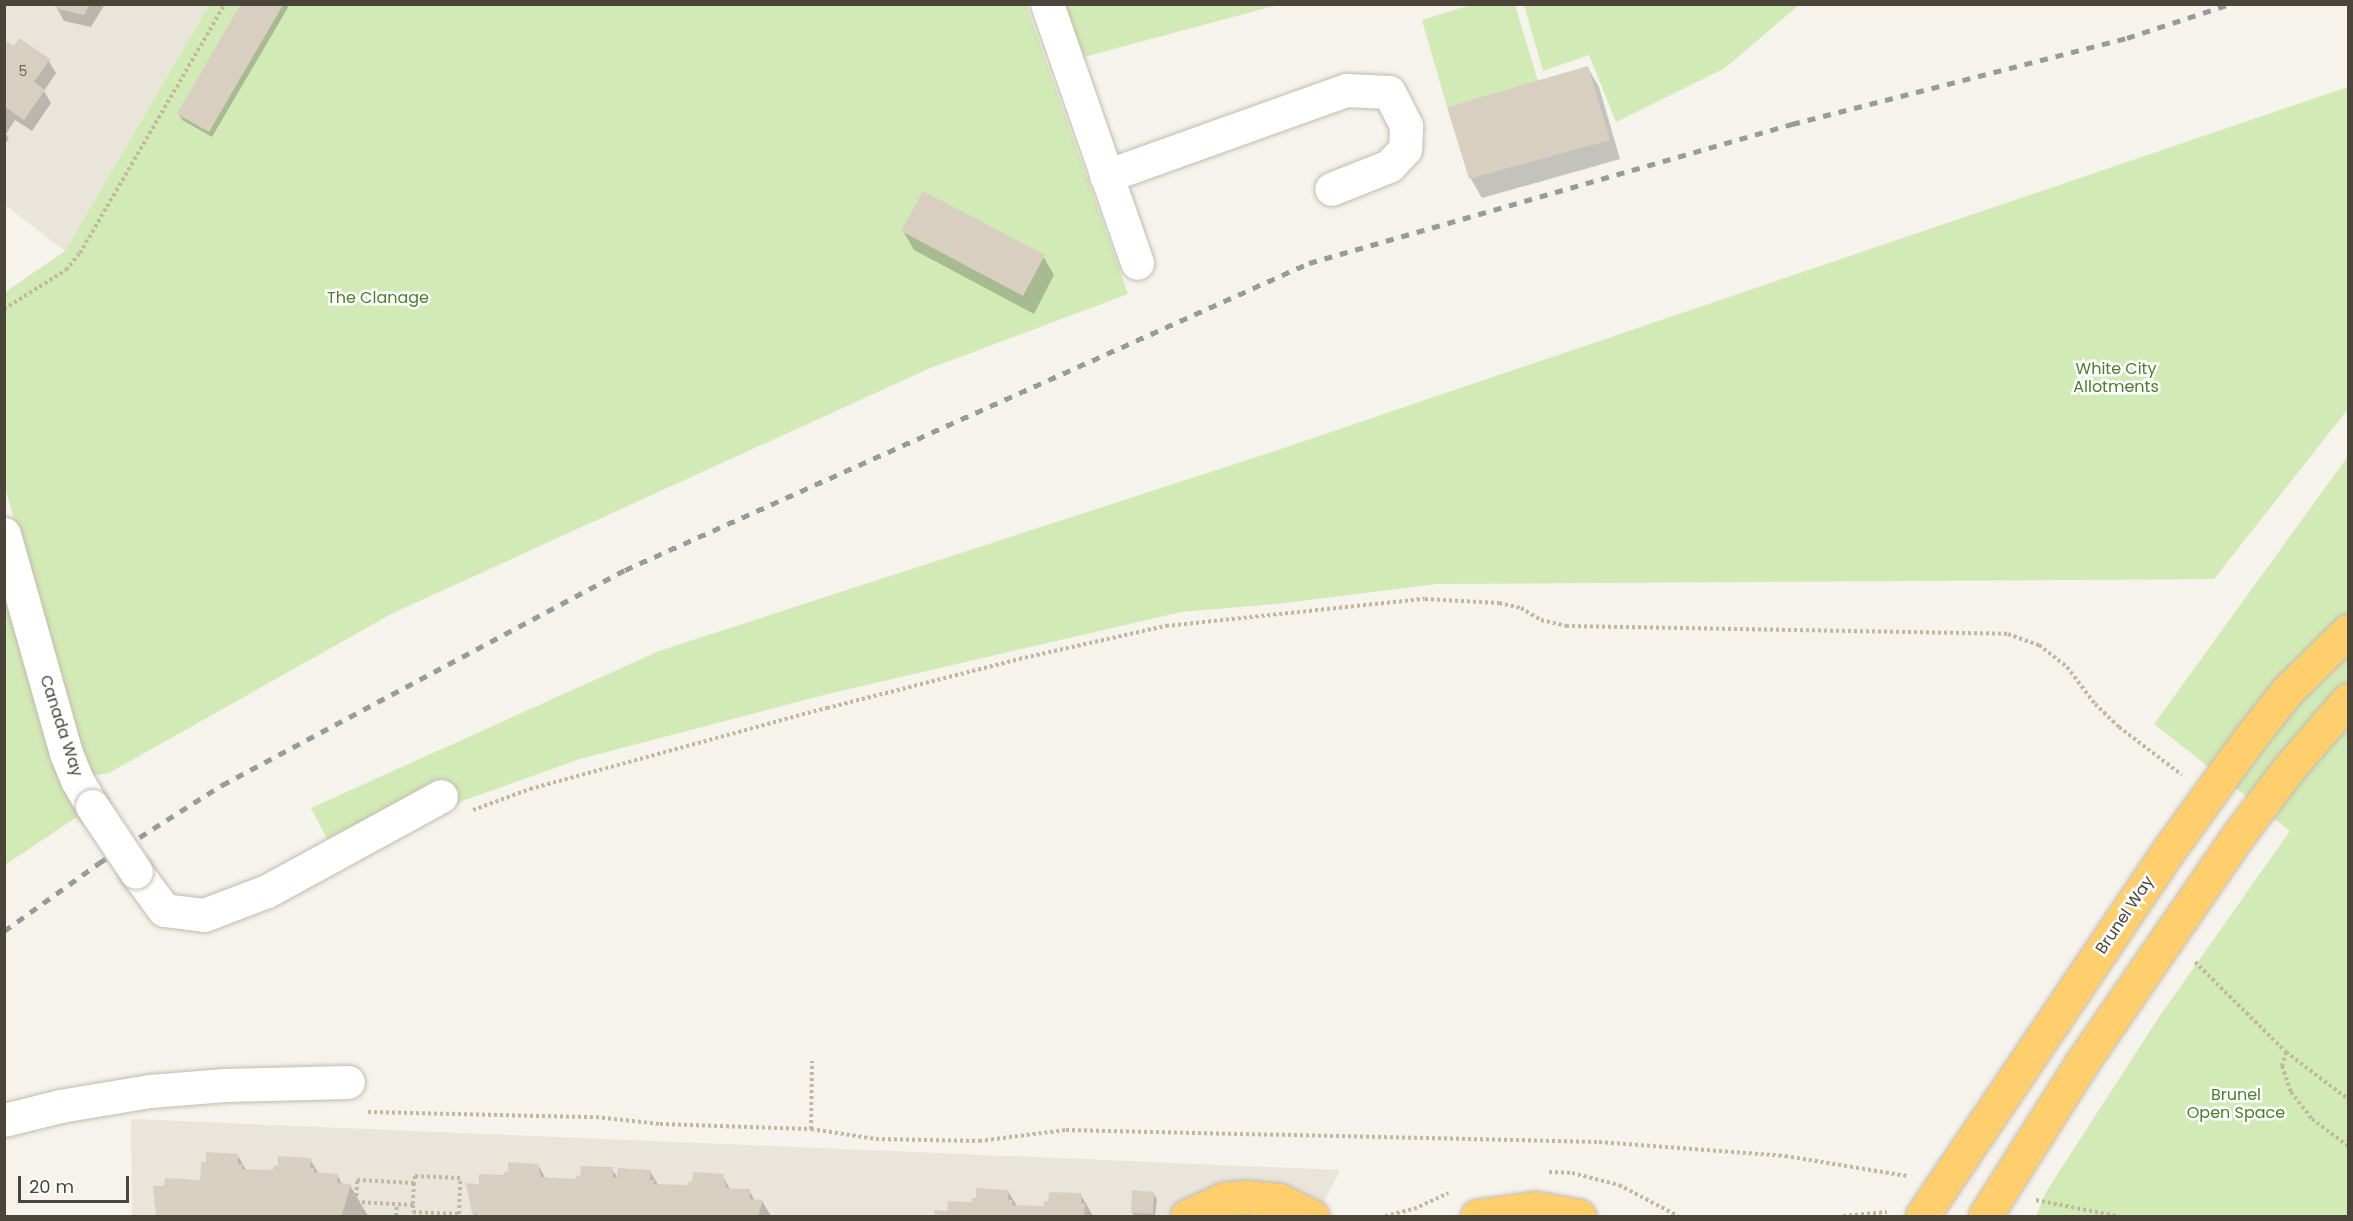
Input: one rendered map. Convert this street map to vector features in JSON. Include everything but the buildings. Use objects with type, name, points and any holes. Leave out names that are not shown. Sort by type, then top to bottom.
[{"type":"highway","name":"Brunel Way","points":[[1922,1216],[2213,789],[2287,691],[2349,631]]},
{"type":"highway","points":[[1985,1216],[2081,1064],[2237,837],[2289,768],[2349,700]]},
{"type":"highway","points":[[1186,1216],[1224,1199],[1245,1197],[1279,1200],[1312,1216]]},
{"type":"highway","points":[[1477,1216],[1536,1208],[1579,1216]]},
{"type":"lane","points":[[1047,4],[1137,263]]},
{"type":"lane","points":[[1106,176],[1346,90],[1389,92],[1406,126],[1405,149],[1389,166],[1332,189]]},
{"type":"lane","name":"Canada Way","points":[[4,534],[66,753],[77,780],[136,872],[164,910],[186,915],[204,915],[267,891],[452,805]]},
{"type":"lane","points":[[4,1120],[60,1106],[150,1091],[225,1085],[348,1082]]},
{"type":"path","points":[[4,309],[66,270],[80,254],[225,4]]},
{"type":"path","points":[[452,805],[530,789],[1042,654],[1166,626],[1425,599],[1499,603],[1521,608],[1541,620],[1566,626],[2008,634],[2039,645],[2067,667],[2095,704],[2119,727],[2190,781]]},
{"type":"path","points":[[2194,961],[2286,1052],[2349,1099]]},
{"type":"path","points":[[2286,1052],[2282,1066],[2291,1092],[2312,1119],[2349,1146]]},
{"type":"path","points":[[811,1129],[812,1061]]},
{"type":"path","points":[[362,1112],[596,1117],[660,1124],[811,1129],[876,1139],[979,1141],[1066,1130],[1599,1142],[1785,1156],[1909,1177]]},
{"type":"path","points":[[415,1176],[460,1178],[459,1214],[413,1212],[414,1183],[415,1176]]},
{"type":"path","points":[[413,1205],[356,1202],[357,1180],[414,1183]]},
{"type":"path","points":[[2027,1199],[2116,1216]]},
{"type":"path","points":[[396,1216],[397,1204]]},
{"type":"shaded area","points":[[4,5],[209,5],[65,251],[5,205]]},
{"type":"shaded area","points":[[131,1119],[1340,1170],[1317,1216],[132,1216]]},
{"type":"green space","name":"The Clanage","points":[[1026,4],[1128,294],[928,369],[393,613],[109,773],[90,776],[83,766],[5,487],[4,293],[65,251],[209,5]]},
{"type":"green space","points":[[1524,4],[1799,5],[1725,68],[1616,122],[1589,55],[1543,71]]},
{"type":"green space","points":[[1063,5],[1278,5],[1084,57]]},
{"type":"green space","points":[[1470,5],[1515,5],[1538,81],[1447,107],[1422,20]]},
{"type":"green space","name":"White City Allotments","points":[[2348,87],[2348,409],[2214,579],[1437,584],[1285,603],[1181,612],[828,694],[580,759],[465,800],[340,864],[311,808],[659,651],[1275,451]]},
{"type":"green space","name":"Brunel Open Space","points":[[2348,456],[2348,1216],[2036,1216],[2046,1192],[2159,1017],[2290,831],[2154,724]]},
{"type":"green space","points":[[4,560],[80,815],[5,865],[4,865]]},
{"type":"railway","points":[[4,931],[99,863],[222,785],[625,570],[1309,263],[1792,124],[2127,38],[2230,4]]}]
